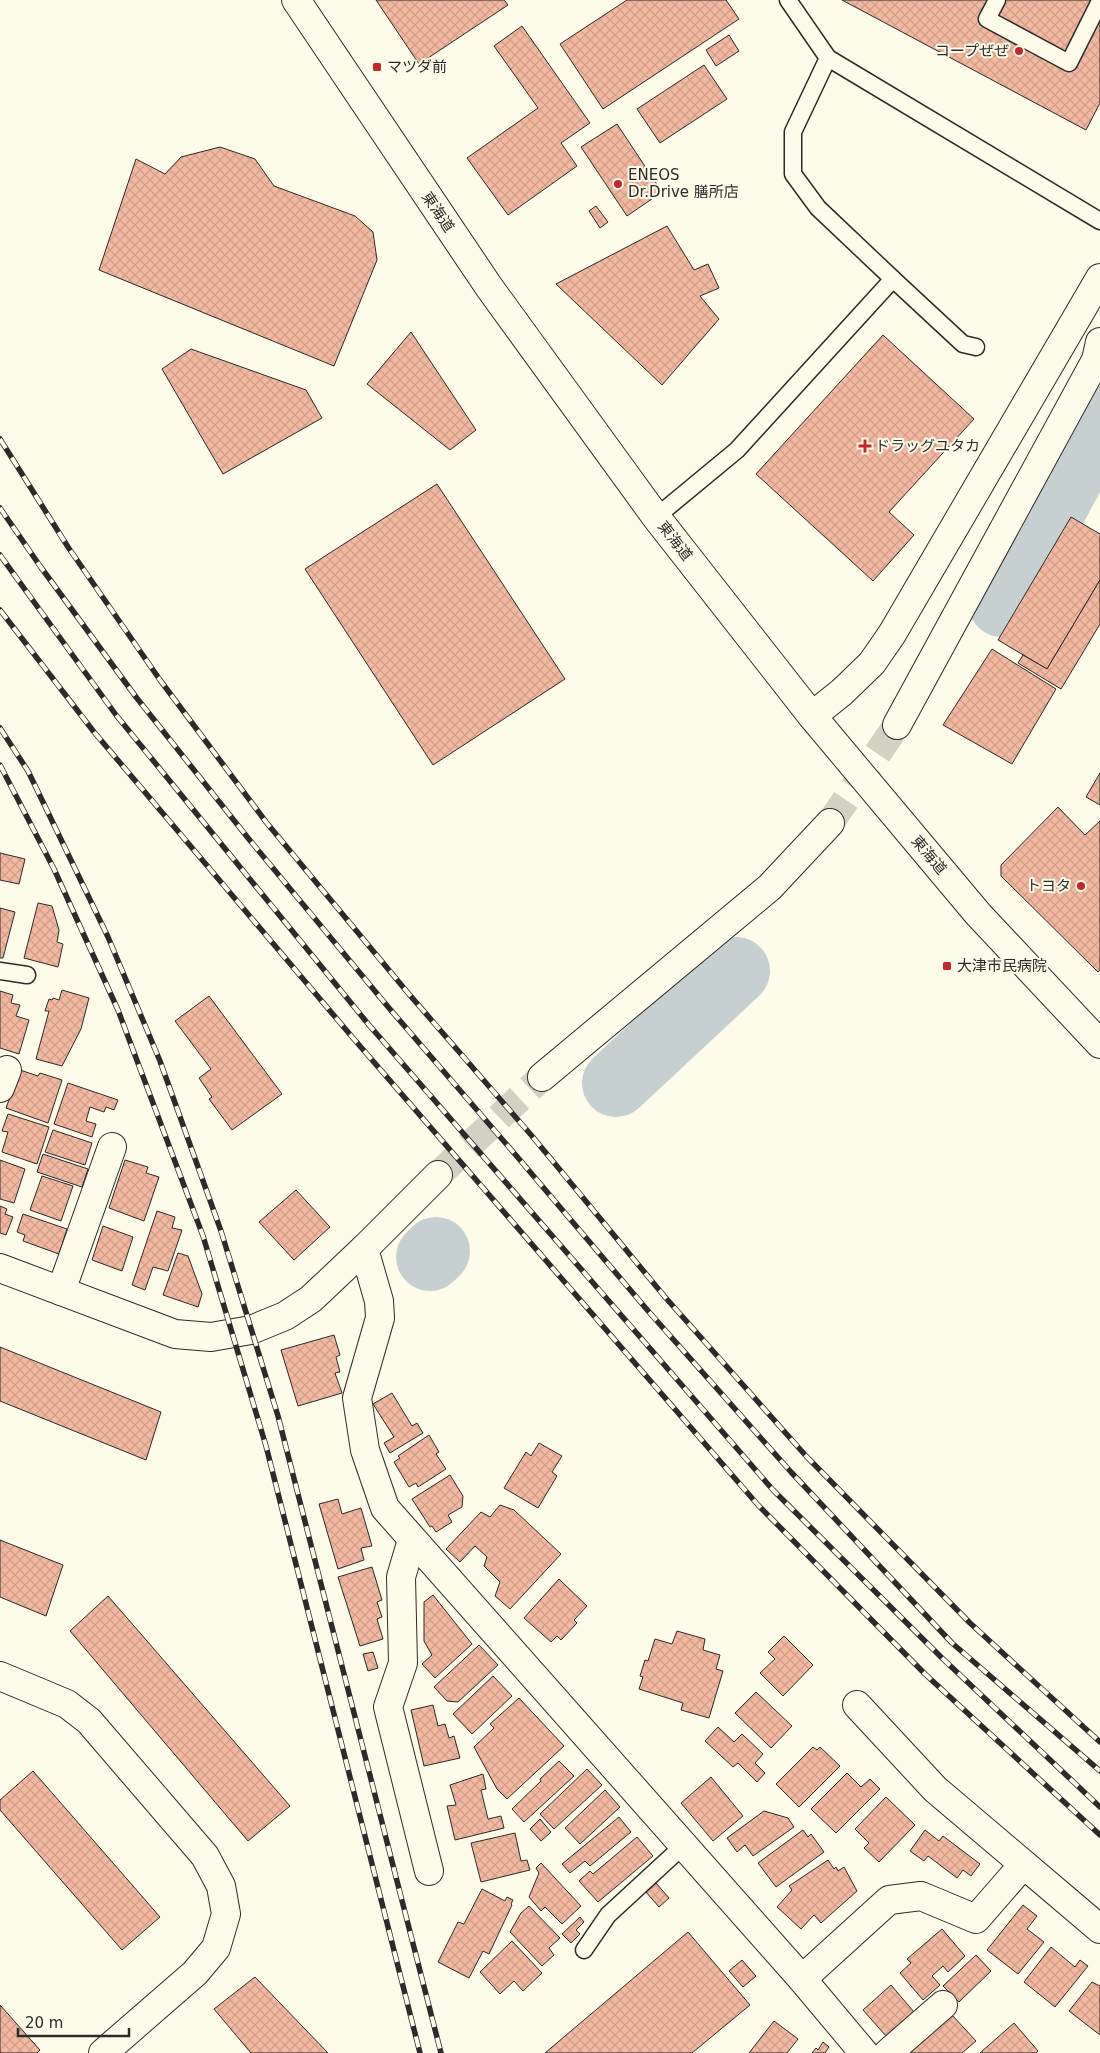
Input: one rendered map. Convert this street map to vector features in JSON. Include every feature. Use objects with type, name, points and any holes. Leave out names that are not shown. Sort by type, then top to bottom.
[{"type":"main road","name":"東海道","points":[[296,0],[489,287],[656,517],[812,716],[978,914],[1100,1044]]},
{"type":"main road","points":[[812,716],[842,692],[872,663],[892,634],[1100,278]]},
{"type":"main road","points":[[897,725],[1096,360],[1100,342]]},
{"type":"main road","points":[[542,1077],[770,887],[830,824]]},
{"type":"main road","points":[[60,1291],[112,1147]]},
{"type":"main road","points":[[0,1268],[175,1334],[211,1337],[251,1330],[286,1316],[311,1299],[438,1175]]},
{"type":"main road","points":[[364,1249],[379,1301],[380,1318],[357,1398],[365,1450],[385,1508],[802,1979],[864,2053]]},
{"type":"main road","points":[[412,1540],[401,1577],[403,1663],[388,1707],[429,1871]]},
{"type":"main road","points":[[0,1676],[67,1704],[89,1722],[205,1856],[221,1886],[226,1914],[216,1948],[195,1973],[103,2053]]},
{"type":"main road","points":[[857,1705],[935,1789],[1100,1929]]},
{"type":"main road","points":[[802,1979],[890,1900],[921,1896],[976,1919],[1023,1865]]},
{"type":"main road","points":[[888,2053],[943,2005]]},
{"type":"lane","points":[[788,0],[828,58],[1100,221]]},
{"type":"lane","points":[[997,0],[987,19],[1069,63],[1100,2]]},
{"type":"lane","points":[[828,58],[793,132],[794,174],[818,208],[963,344],[976,346]]},
{"type":"lane","points":[[656,517],[737,450],[894,279]]},
{"type":"lane","points":[[0,971],[27,975]]},
{"type":"lane","points":[[584,1950],[608,1916],[684,1845]]},
{"type":"building","points":[[376,0],[504,0],[508,5],[419,64]]},
{"type":"building","points":[[627,0],[726,0],[739,19],[603,109],[560,44]]},
{"type":"building","name":"コープぜぜ","points":[[842,0],[1100,0],[1100,103],[1086,130]]},
{"type":"building","points":[[522,26],[590,123],[561,143],[577,166],[508,215],[467,158],[538,108],[494,46]]},
{"type":"building","points":[[729,35],[739,51],[716,66],[706,50]]},
{"type":"building","points":[[704,65],[727,99],[660,143],[637,109]]},
{"type":"building","points":[[617,124],[662,192],[627,216],[581,147]]},
{"type":"building","points":[[220,147],[255,159],[274,186],[355,216],[373,232],[377,260],[334,366],[99,270],[136,159],[165,174],[181,157]]},
{"type":"building","points":[[596,206],[608,222],[600,228],[589,211]]},
{"type":"building","points":[[667,226],[694,270],[708,264],[719,288],[700,296],[719,319],[662,385],[556,284]]},
{"type":"building","points":[[411,332],[476,430],[450,450],[367,384]]},
{"type":"building","name":"ドラッグユタカ","points":[[883,335],[974,419],[889,512],[914,535],[873,581],[756,474]]},
{"type":"building","points":[[191,349],[306,390],[322,418],[223,474],[162,369]]},
{"type":"building","points":[[437,484],[565,679],[433,765],[305,569]]},
{"type":"building","points":[[1071,517],[1100,534],[1100,580],[1047,669],[998,640]]},
{"type":"building","points":[[1100,580],[1100,624],[1061,689],[1018,663],[1023,655],[1047,669]]},
{"type":"building","points":[[992,649],[1056,689],[1012,764],[943,725]]},
{"type":"building","points":[[1100,773],[1100,805],[1086,797]]},
{"type":"building","points":[[1058,807],[1085,835],[1100,821],[1100,970],[1098,972],[1001,876],[1001,865]]},
{"type":"building","points":[[0,853],[25,859],[19,884],[0,880]]},
{"type":"building","points":[[38,903],[52,906],[59,930],[57,942],[63,944],[58,967],[24,958]]},
{"type":"building","points":[[0,908],[15,912],[3,958],[0,958]]},
{"type":"building","points":[[62,990],[89,998],[81,1029],[62,1066],[36,1059],[49,1011],[45,1011],[49,999],[59,1000]]},
{"type":"building","points":[[0,991],[13,995],[11,1003],[20,1005],[16,1016],[29,1020],[19,1054],[0,1048]]},
{"type":"building","points":[[209,996],[282,1094],[232,1130],[209,1099],[212,1097],[199,1078],[211,1069],[175,1021]]},
{"type":"building","points":[[20,1070],[38,1076],[40,1073],[62,1080],[48,1123],[6,1108]]},
{"type":"building","points":[[68,1083],[118,1100],[114,1110],[106,1107],[104,1112],[90,1107],[86,1121],[96,1124],[92,1137],[54,1124]]},
{"type":"building","points":[[8,1114],[49,1127],[37,1164],[2,1152],[8,1132],[2,1131]]},
{"type":"building","points":[[53,1130],[92,1143],[85,1165],[45,1152]]},
{"type":"building","points":[[43,1154],[88,1169],[82,1187],[37,1172]]},
{"type":"building","points":[[0,1160],[25,1169],[14,1203],[0,1199]]},
{"type":"building","points":[[125,1160],[148,1167],[146,1173],[159,1177],[144,1221],[109,1208]]},
{"type":"building","points":[[42,1176],[73,1186],[61,1221],[30,1210]]},
{"type":"building","points":[[296,1190],[330,1227],[294,1260],[259,1222]]},
{"type":"building","points":[[0,1206],[7,1209],[5,1214],[13,1217],[6,1235],[0,1233]]},
{"type":"building","points":[[157,1211],[175,1217],[172,1228],[182,1230],[168,1271],[153,1267],[145,1290],[132,1285]]},
{"type":"building","points":[[23,1214],[67,1229],[59,1254],[23,1241],[25,1235],[17,1232]]},
{"type":"building","points":[[103,1226],[133,1237],[122,1271],[92,1260]]},
{"type":"building","points":[[178,1253],[188,1256],[202,1294],[198,1307],[163,1295]]},
{"type":"building","points":[[334,1335],[340,1355],[336,1357],[340,1372],[335,1373],[342,1393],[298,1406],[281,1350]]},
{"type":"building","points":[[0,1347],[161,1412],[146,1460],[0,1401]]},
{"type":"building","points":[[392,1393],[412,1426],[417,1423],[423,1433],[390,1453],[384,1443],[394,1437],[373,1404]]},
{"type":"building","points":[[429,1435],[439,1452],[436,1454],[446,1469],[418,1487],[416,1483],[409,1487],[394,1462],[400,1458],[398,1456]]},
{"type":"building","points":[[539,1443],[562,1456],[552,1472],[557,1476],[538,1508],[504,1488],[526,1452],[531,1456]]},
{"type":"building","points":[[450,1475],[463,1496],[462,1507],[448,1515],[452,1522],[436,1532],[432,1526],[430,1527],[412,1499]]},
{"type":"building","points":[[338,1499],[342,1514],[361,1508],[372,1546],[361,1548],[364,1560],[338,1569],[319,1504]]},
{"type":"building","points":[[500,1505],[514,1510],[561,1554],[510,1609],[495,1596],[500,1582],[484,1566],[487,1557],[475,1546],[460,1562],[446,1549],[481,1512],[490,1517]]},
{"type":"building","points":[[0,1540],[63,1565],[46,1616],[0,1597]]},
{"type":"building","points":[[372,1567],[382,1600],[377,1602],[382,1617],[377,1619],[383,1639],[360,1646],[338,1577]]},
{"type":"building","points":[[559,1579],[587,1606],[574,1620],[577,1623],[561,1640],[557,1636],[551,1642],[524,1618]]},
{"type":"building","points":[[433,1595],[472,1644],[435,1678],[422,1664],[432,1655],[424,1641],[424,1602]]},
{"type":"building","points":[[108,1596],[290,1806],[248,1841],[70,1631]]},
{"type":"building","points":[[677,1631],[705,1639],[703,1650],[720,1655],[716,1669],[723,1671],[709,1718],[681,1710],[683,1703],[639,1689],[643,1677],[640,1676],[645,1660],[648,1661],[655,1639],[672,1644]]},
{"type":"building","points":[[784,1636],[813,1665],[783,1696],[760,1673],[775,1659],[768,1652]]},
{"type":"building","points":[[479,1645],[498,1665],[458,1702],[447,1701],[434,1687]]},
{"type":"building","points":[[373,1652],[378,1668],[368,1671],[363,1654]]},
{"type":"building","points":[[493,1676],[512,1696],[472,1734],[453,1714]]},
{"type":"building","points":[[756,1692],[792,1726],[771,1748],[735,1713]]},
{"type":"building","points":[[519,1698],[564,1746],[507,1799],[497,1789],[474,1747],[494,1728],[490,1724]]},
{"type":"building","points":[[433,1705],[438,1726],[445,1724],[449,1738],[454,1736],[460,1758],[424,1766],[411,1710]]},
{"type":"building","points":[[718,1727],[734,1742],[742,1734],[763,1754],[755,1763],[765,1773],[757,1782],[738,1763],[733,1767],[705,1741]]},
{"type":"building","points":[[813,1747],[817,1750],[820,1747],[840,1766],[799,1807],[776,1784]]},
{"type":"building","points":[[559,1761],[574,1776],[524,1822],[512,1809]]},
{"type":"building","points":[[587,1769],[602,1785],[554,1829],[540,1814]]},
{"type":"building","points":[[33,1771],[160,1917],[122,1950],[0,1810],[0,1800]]},
{"type":"building","points":[[847,1773],[861,1787],[870,1779],[880,1789],[836,1833],[811,1809]]},
{"type":"building","points":[[483,1774],[486,1789],[481,1790],[488,1819],[501,1816],[504,1828],[455,1840],[447,1806],[456,1805],[450,1785]]},
{"type":"building","points":[[711,1777],[743,1816],[713,1841],[681,1803]]},
{"type":"building","points":[[605,1790],[620,1807],[580,1844],[565,1828]]},
{"type":"building","points":[[886,1797],[915,1825],[879,1862],[864,1848],[869,1843],[855,1829]]},
{"type":"building","points":[[764,1811],[788,1818],[794,1827],[753,1856],[745,1845],[737,1852],[727,1838]]},
{"type":"building","points":[[619,1817],[631,1832],[590,1866],[585,1861],[570,1873],[562,1864]]},
{"type":"building","points":[[540,1819],[551,1832],[541,1841],[530,1829]]},
{"type":"building","points":[[803,1830],[808,1837],[811,1834],[824,1852],[776,1887],[758,1863]]},
{"type":"building","points":[[925,1830],[939,1841],[943,1836],[980,1864],[971,1876],[963,1870],[957,1878],[928,1856],[924,1861],[910,1851]]},
{"type":"building","points":[[515,1833],[521,1861],[527,1860],[530,1870],[481,1882],[471,1843]]},
{"type":"building","points":[[637,1837],[653,1856],[598,1902],[579,1881],[590,1871],[593,1874]]},
{"type":"building","points":[[828,1860],[834,1869],[836,1867],[838,1871],[844,1867],[857,1891],[821,1923],[814,1915],[801,1929],[777,1907],[792,1890],[789,1886]]},
{"type":"building","points":[[541,1863],[581,1906],[562,1924],[545,1907],[541,1911],[529,1897],[539,1873],[536,1868]]},
{"type":"building","points":[[656,1883],[669,1898],[659,1907],[646,1892]]},
{"type":"building","points":[[482,1889],[505,1901],[507,1897],[513,1900],[489,1954],[483,1951],[469,1978],[438,1962],[458,1922],[464,1924]]},
{"type":"building","points":[[1023,1905],[1037,1916],[1027,1929],[1044,1942],[1018,1974],[987,1950]]},
{"type":"building","points":[[529,1906],[560,1938],[549,1948],[554,1955],[542,1966],[510,1932],[521,1913]]},
{"type":"building","points":[[580,1917],[584,1922],[576,1930],[580,1934],[571,1943],[562,1934]]},
{"type":"building","points":[[942,1929],[965,1956],[948,1972],[943,1966],[932,1976],[940,1985],[923,2000],[900,1973],[911,1963],[907,1959]]},
{"type":"building","points":[[688,1932],[750,2005],[692,2053],[545,2053]]},
{"type":"building","points":[[512,1941],[542,1973],[523,1991],[514,1981],[500,1994],[480,1972]]},
{"type":"building","points":[[1051,1947],[1075,1967],[1080,1960],[1088,1966],[1055,2007],[1024,1982]]},
{"type":"building","points":[[976,1955],[991,1971],[959,2002],[943,1986]]},
{"type":"building","points":[[742,1960],[756,1976],[743,1987],[729,1971]]},
{"type":"building","points":[[255,1977],[328,2053],[251,2053],[214,2009]]},
{"type":"building","points":[[1092,1982],[1100,1986],[1100,2035],[1069,2011]]},
{"type":"building","points":[[891,1985],[914,2012],[886,2036],[863,2010]]},
{"type":"building","points":[[0,2005],[40,2050],[37,2053],[0,2053]]},
{"type":"building","points":[[952,2015],[976,2041],[962,2053],[911,2053],[910,2051]]},
{"type":"building","points":[[774,2021],[798,2039],[787,2053],[749,2053]]},
{"type":"building","points":[[1014,2023],[1038,2051],[1036,2053],[980,2053]]},
{"type":"building","points":[[823,2042],[829,2047],[825,2053],[812,2053],[816,2048],[818,2050]]},
{"type":"waterway","points":[[1002,603],[1100,420]]},
{"type":"waterway","points":[[616,1083],[736,971]]},
{"type":"waterway","points":[[430,1257],[436,1251]]},
{"type":"tunnel","points":[[830,823],[897,725]]},
{"type":"tunnel","points":[[438,1175],[542,1077]]},
{"type":"railway","points":[[0,439],[68,547],[160,680],[266,822],[408,993],[532,1136],[665,1297],[806,1456],[970,1623],[1100,1742]]},
{"type":"railway","points":[[0,508],[136,697],[248,838],[389,1008],[649,1312],[791,1472],[952,1643],[1100,1771]]},
{"type":"railway","points":[[0,555],[116,715],[369,1025],[773,1490],[942,1658],[1100,1807]]},
{"type":"railway","points":[[0,610],[94,732],[353,1038],[758,1505],[925,1674],[1100,1835]]},
{"type":"railway","points":[[0,728],[28,771],[108,937],[160,1061],[221,1231],[278,1416],[441,2053]]},
{"type":"railway","points":[[0,765],[54,869],[118,1010],[203,1236],[266,1446],[420,2053]]},
{"type":"place","name":"コープぜぜ","points":[[1019,51]]},
{"type":"place","name":"マツダ前","points":[[377,67]]},
{"type":"place","name":"ENEOS Dr.Drive 膳所店","points":[[618,184]]},
{"type":"place","name":"ドラッグユタカ","points":[[865,446]]},
{"type":"place","name":"トヨタ","points":[[1081,886]]},
{"type":"place","name":"大津市民病院","points":[[947,966]]}]
